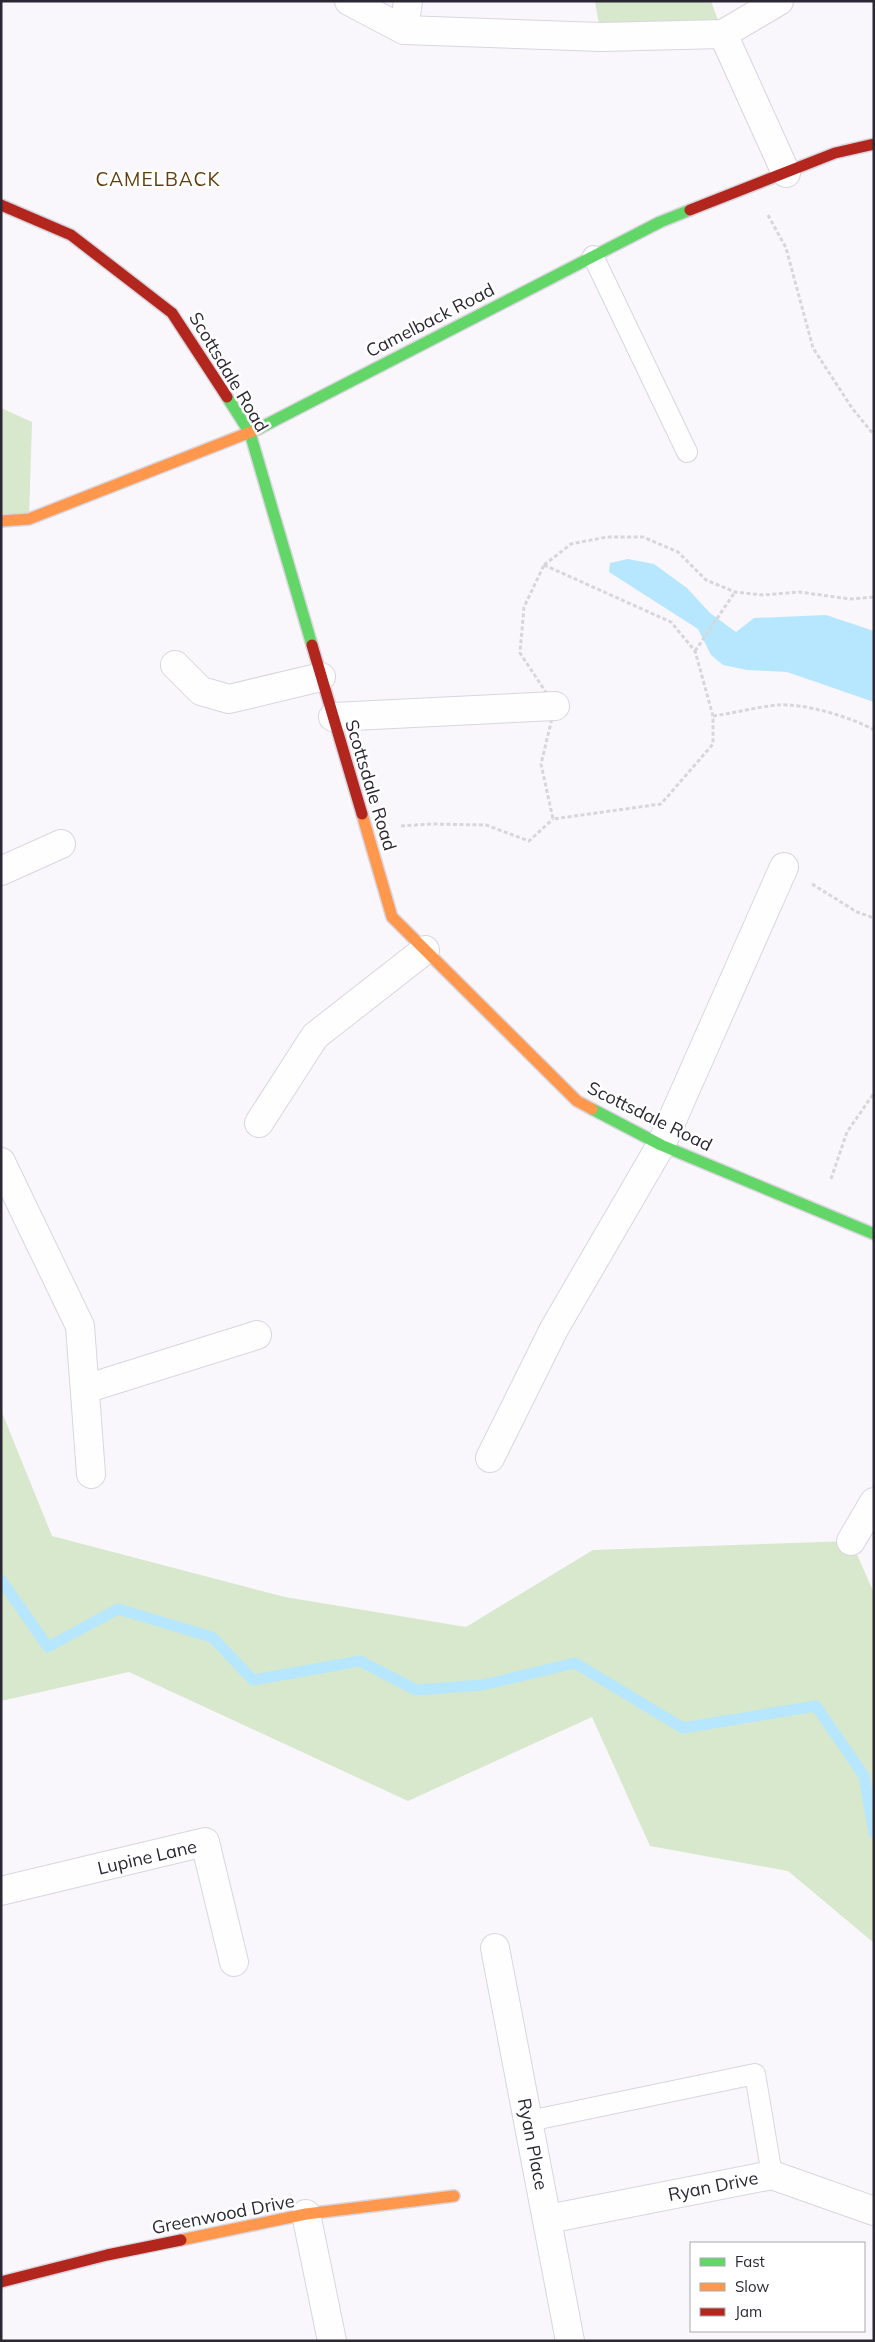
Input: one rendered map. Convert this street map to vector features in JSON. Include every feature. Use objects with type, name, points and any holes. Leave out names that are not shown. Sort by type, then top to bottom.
[{"type":"street","points":[[350,1],[404,30],[601,37],[723,34],[779,1]]},
{"type":"street","points":[[404,30],[408,1]]},
{"type":"street","points":[[723,34],[786,173]]},
{"type":"street","name":"Camelback Road","points":[[1,521],[29,519],[250,433],[660,222],[835,153],[874,144]]},
{"type":"street","name":"Scottsdale Road","points":[[1,205],[71,234],[172,313],[250,433],[392,917],[577,1101],[661,1145],[874,1234]]},
{"type":"street","points":[[174,665],[201,691],[229,699],[321,677]]},
{"type":"street","points":[[333,717],[555,706]]},
{"type":"street","points":[[1,871],[61,844]]},
{"type":"street","points":[[490,1458],[554,1330],[661,1145],[784,867]]},
{"type":"street","points":[[259,1123],[316,1036],[426,950]]},
{"type":"street","points":[[1,1162],[80,1326],[91,1474]]},
{"type":"street","points":[[84,1389],[257,1335]]},
{"type":"street","points":[[852,1541],[874,1502]]},
{"type":"street","name":"Lupine Lane","points":[[1,1891],[204,1842],[234,1962]]},
{"type":"street","name":"Ryan Place","points":[[495,1948],[570,2341]]},
{"type":"street","name":"Ryan Drive","points":[[548,2219],[772,2175],[874,2211]]},
{"type":"street","name":"Greenwood Drive","points":[[1,2282],[107,2255],[306,2214],[454,2196]]},
{"type":"street","points":[[306,2214],[332,2341]]},
{"type":"lane","points":[[593,256],[687,452]]},
{"type":"lane","points":[[529,2121],[755,2074],[772,2175]]},
{"type":"path","points":[[752,186],[786,248],[813,348],[852,408],[874,435]]},
{"type":"path","points":[[553,819],[541,764],[555,706],[520,653],[524,607],[544,565],[571,544],[607,537],[643,537],[678,552],[706,580],[735,592],[763,595],[799,592],[850,599],[874,597]]},
{"type":"path","points":[[366,828],[431,824],[486,825],[529,841],[553,819],[661,804],[686,778],[713,744],[713,716],[695,651],[671,622],[544,565]]},
{"type":"path","points":[[695,651],[735,592]]},
{"type":"path","points":[[713,716],[779,705],[825,711],[864,724],[874,730]]},
{"type":"path","points":[[784,867],[856,912],[874,918]]},
{"type":"path","points":[[820,1211],[847,1132],[874,1093]]},
{"type":"green space","points":[[595,1],[711,1],[723,34],[601,37]]},
{"type":"green space","points":[[1,408],[32,422],[29,519],[1,521]]},
{"type":"green space","points":[[1,1410],[52,1536],[285,1597],[466,1627],[593,1550],[851,1541],[874,1593],[874,1943],[788,1871],[650,1846],[592,1717],[408,1801],[129,1672],[1,1701]]},
{"type":"water","points":[[628,559],[654,564],[687,588],[710,613],[736,632],[754,618],[826,615],[874,631],[874,702],[787,672],[747,670],[723,665],[711,655],[698,629],[609,572],[610,563]]},
{"type":"waterway","points":[[1,1580],[48,1647],[118,1609],[212,1637],[253,1680],[360,1661],[416,1690],[483,1685],[575,1663],[683,1728],[816,1706],[864,1776],[874,1833]]},
{"type":"traffic: fast","points":[[258,429],[660,222],[690,210]]},
{"type":"traffic: fast","points":[[227,397],[250,433],[312,645]]},
{"type":"traffic: fast","points":[[592,1109],[661,1145],[874,1234]]},
{"type":"traffic: slow","points":[[1,521],[29,519],[258,429]]},
{"type":"traffic: slow","points":[[362,814],[392,917],[577,1101],[592,1109]]},
{"type":"traffic: slow","points":[[181,2240],[306,2214],[454,2196]]},
{"type":"traffic: jam","points":[[690,210],[835,153],[874,144]]},
{"type":"traffic: jam","points":[[1,205],[71,235],[172,313],[227,397]]},
{"type":"traffic: jam","points":[[312,645],[362,814]]},
{"type":"traffic: jam","points":[[1,2282],[107,2255],[181,2240]]},
{"type":"district","name":"CAMELBACK","points":[[158,179]]}]
